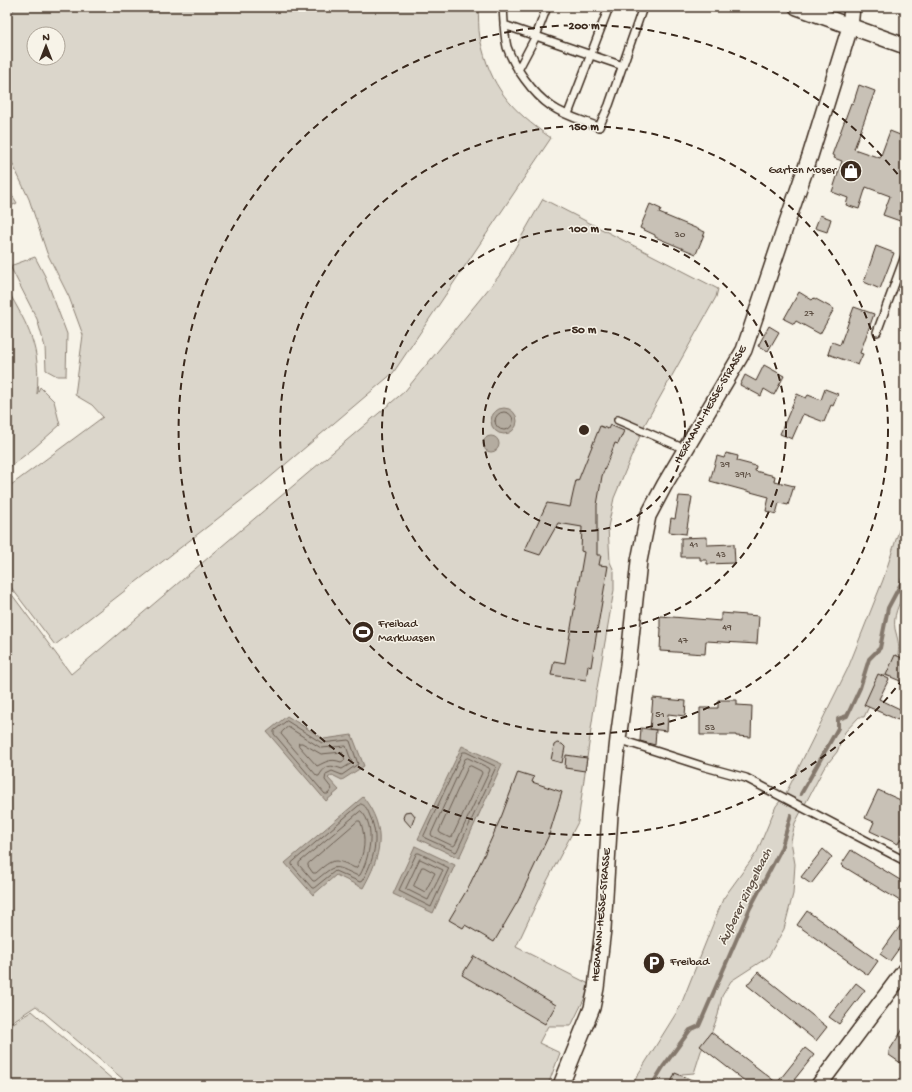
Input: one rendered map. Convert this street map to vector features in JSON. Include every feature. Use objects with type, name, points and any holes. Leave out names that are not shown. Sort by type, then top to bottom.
[{"type":"street","points":[[797,7],[905,46]]},
{"type":"street","name":"HERMANN-HESSE-STRASSE","points":[[561,1085],[592,1008],[596,988],[603,929],[610,814],[618,739],[628,666],[639,561],[648,516],[685,449],[744,350],[810,156],[850,27],[852,7]]},
{"type":"street","points":[[819,1085],[905,970]]},
{"type":"lane","points":[[503,7],[504,26],[508,47],[518,70],[535,92],[551,106],[599,127],[623,66],[643,7]]},
{"type":"lane","points":[[518,70],[536,36],[547,7]]},
{"type":"lane","points":[[568,114],[609,7]]},
{"type":"lane","points":[[504,26],[623,66]]},
{"type":"lane","points":[[877,332],[905,256]]},
{"type":"lane","points":[[618,420],[685,449]]},
{"type":"lane","points":[[618,739],[702,766],[746,778],[905,861]]},
{"type":"shaded area","points":[[15,7],[478,7],[480,38],[484,55],[496,84],[504,96],[524,117],[551,138],[393,373],[261,485],[55,645],[7,582],[7,488],[103,417],[92,405],[75,395],[83,335],[69,297],[47,253],[29,199],[7,152],[7,12],[15,9]]},
{"type":"shaded area","points":[[7,187],[17,203],[7,208]]},
{"type":"shaded area","name":"Freibad Markwasen","points":[[543,199],[718,289],[716,297],[645,424],[614,498],[608,527],[610,562],[614,571],[614,590],[596,694],[578,822],[547,881],[516,947],[591,985],[571,1026],[548,1026],[539,1043],[560,1053],[548,1085],[130,1085],[36,1006],[7,1025],[7,588],[71,674],[405,391],[499,276]]},
{"type":"shaded area","points":[[35,257],[45,276],[67,334],[66,376],[57,376],[46,370],[45,347],[37,319],[10,266]]},
{"type":"shaded area","points":[[7,289],[22,315],[32,338],[37,363],[37,394],[40,387],[54,401],[60,425],[7,469]]},
{"type":"shaded area","points":[[905,496],[905,594],[895,615],[895,629],[899,647],[897,660],[890,677],[884,675],[864,717],[859,717],[845,732],[837,752],[824,768],[795,823],[791,841],[795,864],[793,894],[784,929],[768,957],[731,981],[722,996],[718,1015],[712,1031],[701,1051],[694,1073],[682,1074],[677,1085],[633,1085],[637,1076],[680,1007],[723,899],[757,852],[776,806],[785,795],[848,668],[883,580],[900,527]]},
{"type":"shaded area","points":[[32,1011],[119,1085],[7,1085],[7,1027]]},
{"type":"water","points":[[504,408],[513,412],[517,421],[513,430],[504,434],[495,430],[491,421],[495,412]]},
{"type":"water","points":[[488,436],[494,436],[499,441],[497,450],[494,452],[488,452],[483,447],[483,441]]},
{"type":"water","points":[[287,716],[324,739],[352,735],[364,766],[342,780],[332,775],[328,778],[339,790],[326,801],[267,732]]},
{"type":"water","points":[[462,746],[502,764],[459,858],[418,839]]},
{"type":"water","points":[[363,797],[376,820],[379,831],[379,842],[378,854],[363,888],[336,875],[313,895],[285,863]]},
{"type":"water","points":[[415,846],[455,865],[433,913],[393,894]]},
{"type":"building","points":[[859,85],[875,91],[854,149],[880,158],[890,131],[905,137],[905,207],[900,221],[883,215],[890,196],[866,187],[859,209],[846,205],[848,198],[832,192],[842,161],[834,158],[835,156],[832,155],[851,103],[853,104]]},
{"type":"building","points":[[650,204],[661,209],[659,213],[705,232],[696,254],[655,237],[655,235],[640,228]]},
{"type":"building","points":[[820,215],[831,219],[827,232],[815,228]]},
{"type":"building","points":[[876,246],[894,253],[880,289],[864,282]]},
{"type":"building","points":[[799,292],[812,300],[814,298],[834,309],[820,334],[796,321],[794,324],[784,319]]},
{"type":"building","points":[[854,307],[874,314],[860,353],[863,354],[858,365],[828,354],[832,342],[840,345]]},
{"type":"building","points":[[769,326],[779,332],[768,351],[758,346]]},
{"type":"building","points":[[764,365],[784,376],[774,395],[764,389],[761,396],[740,385],[745,375],[756,381]]},
{"type":"building","points":[[825,389],[838,394],[833,406],[831,405],[824,422],[803,414],[792,439],[780,434],[797,394],[806,398],[808,395],[821,400]]},
{"type":"building","points":[[610,425],[624,431],[618,444],[615,443],[602,476],[597,505],[597,555],[601,555],[599,565],[608,566],[591,667],[588,666],[586,680],[551,675],[554,661],[565,663],[584,552],[581,551],[582,527],[558,523],[540,555],[525,550],[547,503],[570,507],[576,480],[578,481],[600,426],[608,429]]},
{"type":"building","points":[[726,453],[738,456],[737,461],[756,466],[755,471],[775,476],[774,481],[794,486],[788,505],[779,503],[776,514],[766,511],[769,497],[710,481],[717,456],[724,458]]},
{"type":"building","points":[[679,496],[692,497],[686,534],[669,532],[671,518],[675,519]]},
{"type":"building","points":[[707,537],[707,545],[734,544],[735,563],[707,564],[707,560],[700,560],[700,557],[681,557],[681,538]]},
{"type":"building","points":[[721,613],[759,616],[757,644],[706,641],[705,654],[660,651],[660,616],[721,621]]},
{"type":"building","points":[[895,655],[905,659],[905,683],[886,675]]},
{"type":"building","points":[[878,674],[889,679],[879,699],[902,710],[898,720],[864,705]]},
{"type":"building","points":[[653,698],[686,701],[685,716],[668,714],[667,731],[650,729]]},
{"type":"building","points":[[718,700],[737,700],[737,705],[752,706],[751,737],[736,735],[700,735],[700,708],[718,708]]},
{"type":"building","points":[[641,728],[656,730],[655,745],[640,741]]},
{"type":"building","points":[[557,743],[562,744],[565,747],[562,763],[551,760],[554,745]]},
{"type":"building","points":[[566,755],[587,758],[585,771],[565,768]]},
{"type":"building","points":[[518,772],[534,777],[532,782],[562,792],[549,835],[518,901],[494,942],[465,925],[463,928],[449,920],[468,888],[485,853],[502,815]]},
{"type":"building","points":[[878,790],[905,802],[905,830],[898,844],[870,831],[874,822],[865,818]]},
{"type":"building","points":[[411,811],[415,816],[411,827],[403,818],[405,812]]},
{"type":"building","points":[[823,849],[832,857],[811,884],[801,877]]},
{"type":"building","points":[[851,850],[905,883],[905,904],[841,865]]},
{"type":"building","points":[[807,911],[878,961],[868,975],[797,925]]},
{"type":"building","points":[[905,919],[905,940],[890,961],[880,954]]},
{"type":"building","points":[[474,956],[556,1005],[545,1024],[462,975]]},
{"type":"building","points":[[758,972],[827,1027],[816,1041],[747,985]]},
{"type":"building","points":[[856,983],[865,990],[839,1024],[829,1017]]},
{"type":"building","points":[[905,1026],[905,1066],[889,1055],[889,1051]]},
{"type":"building","points":[[711,1032],[777,1083],[805,1048],[814,1055],[790,1085],[750,1085],[700,1046]]},
{"type":"building","points":[[675,1073],[704,1085],[670,1085]]},
{"type":"waterway","name":"Äußerer Ringelbach","points":[[801,794],[838,728],[838,719],[847,716],[860,688],[869,659],[880,648],[888,608],[905,576]]},
{"type":"waterway","name":"Äußerer Ringelbach","points":[[652,1085],[690,1030],[699,1026],[750,908],[781,849],[791,815]]},
{"type":"place","name":"Garten Moser","points":[[851,171]]},
{"type":"place","name":"Freibad Markwasen","points":[[363,632]]},
{"type":"place","name":"Freibad","points":[[654,963]]}]
